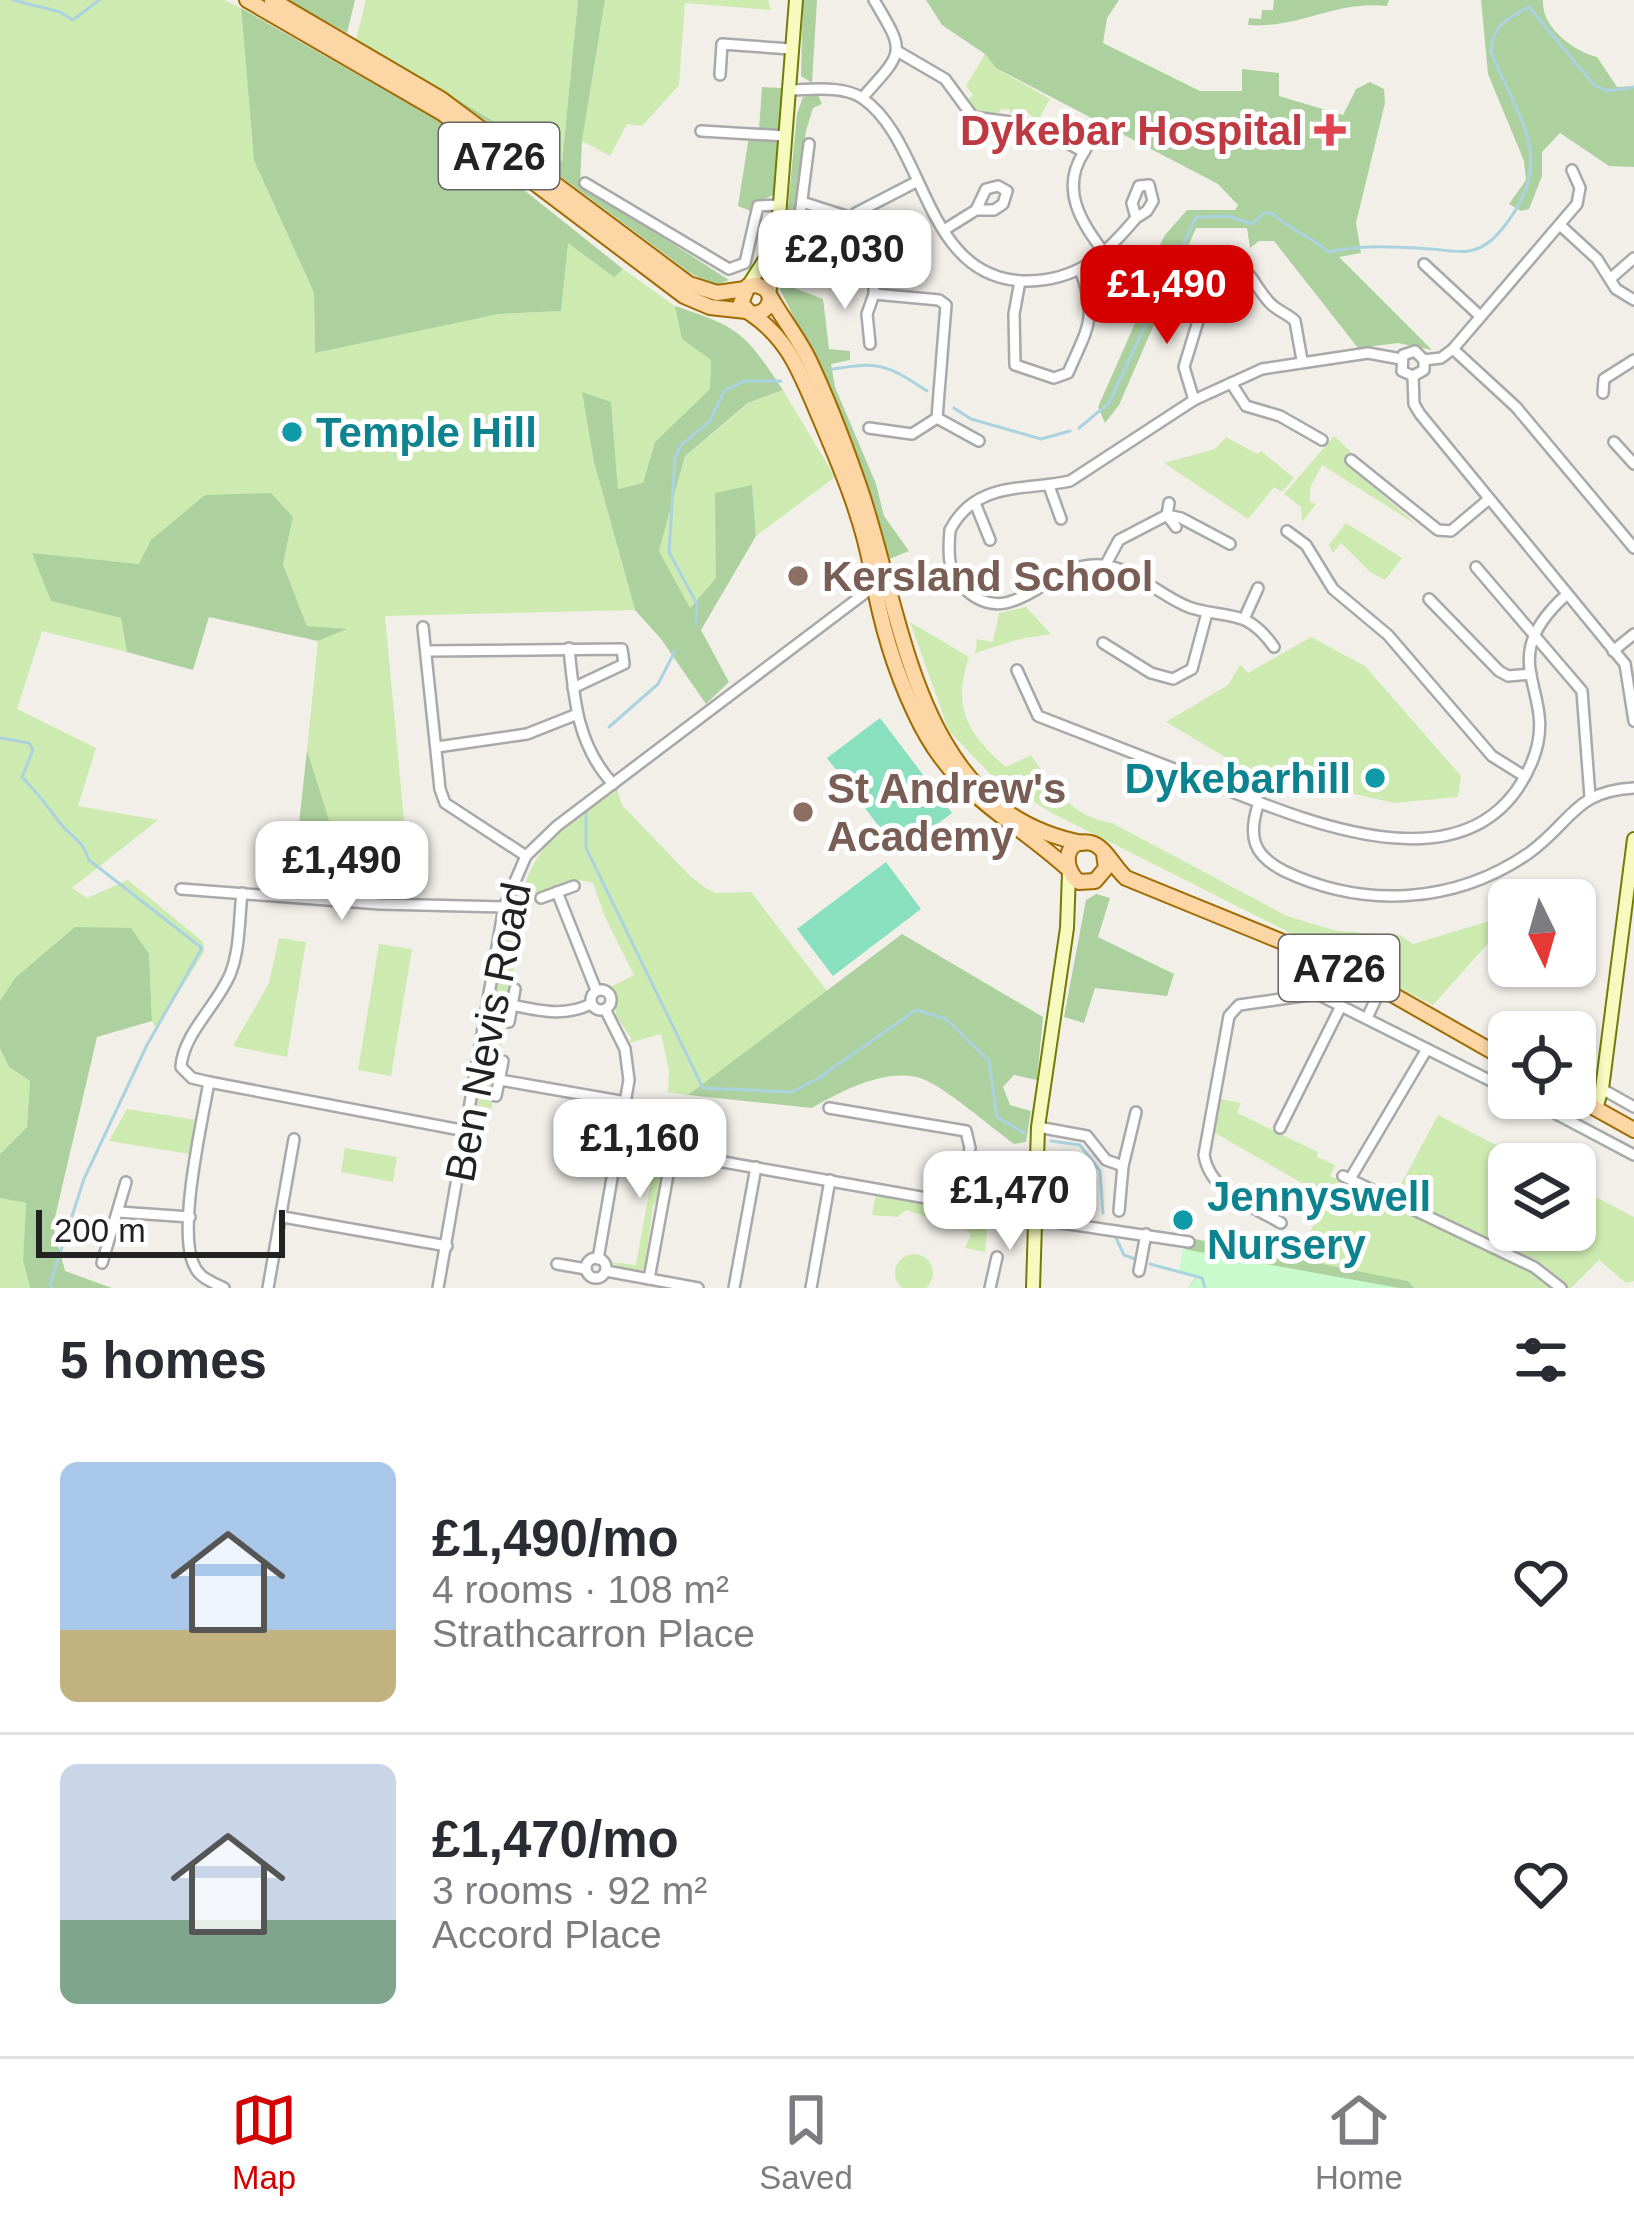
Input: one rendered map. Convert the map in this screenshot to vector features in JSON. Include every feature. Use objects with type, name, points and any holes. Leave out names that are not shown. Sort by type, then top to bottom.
[{"type":"main road","name":"A726","points":[[247,0],[442,113],[684,296],[710,308],[748,312]]},
{"type":"main road","name":"A726","points":[[272,0],[452,106],[689,284],[717,293],[747,287]]},
{"type":"main road","points":[[762,286],[808,357],[850,462],[916,686],[938,731],[971,777],[1011,812],[1050,836],[1095,844],[1105,854],[1106,868],[1092,882],[1079,882],[979,801],[946,764],[906,692],[841,469],[791,352],[770,327],[748,312],[741,298],[747,287],[762,286]]},
{"type":"main road","points":[[748,312],[764,311],[769,295]]},
{"type":"main road","points":[[1068,870],[1067,855],[1082,843]]},
{"type":"main road","name":"A726","points":[[1105,854],[1126,878],[1206,908],[1381,988],[1488,1049]]},
{"type":"main road","name":"A726","points":[[1092,882],[1160,893]]},
{"type":"main road","points":[[1596,1108],[1634,1130]]},
{"type":"street","points":[[769,295],[796,0]]},
{"type":"street","points":[[861,0],[874,1],[894,27],[898,51],[862,98]]},
{"type":"street","points":[[720,75],[722,44],[791,50]]},
{"type":"street","points":[[898,51],[945,79],[973,117],[1035,125],[1084,152]]},
{"type":"street","points":[[788,90],[832,90],[862,98],[884,120],[944,230],[970,264],[1020,281],[1045,280],[1080,269],[1105,254],[1136,218]]},
{"type":"street","points":[[1096,130],[1076,163],[1073,195],[1079,220],[1105,254]]},
{"type":"street","points":[[701,131],[786,136]]},
{"type":"street","points":[[794,262],[808,144]]},
{"type":"street","points":[[807,162],[821,164]]},
{"type":"street","points":[[1424,360],[1441,358],[1454,349],[1560,225],[1579,200],[1579,183],[1572,170]]},
{"type":"street","points":[[852,218],[916,182]]},
{"type":"street","points":[[585,183],[730,269],[745,263],[758,206],[780,205]]},
{"type":"street","points":[[802,202],[852,218],[874,264],[874,295],[864,331],[870,344]]},
{"type":"street","points":[[944,230],[976,210]]},
{"type":"street","points":[[1560,225],[1585,245],[1616,289],[1634,300]]},
{"type":"street","points":[[747,287],[765,265],[777,235]]},
{"type":"street","points":[[1610,279],[1634,258]]},
{"type":"street","points":[[1214,261],[1228,273]]},
{"type":"street","points":[[1424,263],[1480,316]]},
{"type":"street","points":[[1020,281],[1013,314],[1015,365],[1054,378],[1068,373],[1092,316],[1080,269]]},
{"type":"street","points":[[1214,287],[1228,273],[1250,274],[1271,305],[1295,321],[1302,360]]},
{"type":"street","points":[[874,295],[940,300],[946,305],[937,418]]},
{"type":"street","points":[[1194,400],[1184,367],[1205,298]]},
{"type":"street","points":[[1454,349],[1516,407],[1634,548]]},
{"type":"street","points":[[1274,646],[1244,619],[1207,614],[1106,564],[1072,570],[1015,602],[979,600],[951,572],[948,553],[955,521],[975,503],[1012,486],[1049,486],[1088,472],[1127,441],[1194,400],[1262,369],[1368,353],[1401,358],[1415,351],[1424,360],[1424,370],[1413,376]]},
{"type":"street","points":[[1401,358],[1403,372],[1413,376]]},
{"type":"street","points":[[1604,379],[1634,360]]},
{"type":"street","points":[[1592,369],[1604,379]]},
{"type":"street","points":[[1413,376],[1414,404],[1566,595],[1630,665],[1634,721]]},
{"type":"street","points":[[1603,393],[1604,379]]},
{"type":"street","points":[[1231,383],[1246,406],[1280,416],[1322,440]]},
{"type":"street","points":[[869,428],[912,434],[937,418]]},
{"type":"street","points":[[937,418],[979,441]]},
{"type":"street","points":[[886,443],[887,430]]},
{"type":"street","points":[[1613,442],[1634,464]]},
{"type":"street","points":[[1351,460],[1438,530],[1451,531],[1489,500]]},
{"type":"street","points":[[1049,486],[1061,518]]},
{"type":"street","points":[[975,503],[990,540]]},
{"type":"street","points":[[1106,564],[1119,540],[1168,509]]},
{"type":"street","points":[[1168,509],[1176,527]]},
{"type":"street","points":[[1168,509],[1230,544]]},
{"type":"street","points":[[1288,531],[1306,545],[1333,589],[1388,635],[1492,756],[1524,776]]},
{"type":"street","points":[[1476,567],[1582,692],[1590,796]]},
{"type":"street","name":"Ben Nevis Road","points":[[438,1288],[504,907],[526,856],[557,826],[873,587]]},
{"type":"street","points":[[1244,619],[1258,588]]},
{"type":"street","points":[[1017,670],[1038,716],[1258,805],[1341,830],[1391,838],[1428,837],[1461,832],[1490,818],[1513,797],[1538,736],[1528,652],[1532,632],[1566,595]]},
{"type":"street","points":[[1430,599],[1499,671],[1508,676],[1531,674]]},
{"type":"street","points":[[1103,643],[1173,679],[1192,669],[1207,614]]},
{"type":"street","points":[[423,627],[445,803],[526,856]]},
{"type":"street","points":[[1613,651],[1634,634]]},
{"type":"street","points":[[568,648],[575,715],[599,769],[613,784]]},
{"type":"street","points":[[427,651],[622,649],[624,664],[573,688]]},
{"type":"street","points":[[1110,667],[1118,654]]},
{"type":"street","points":[[437,746],[527,734],[575,715]]},
{"type":"street","points":[[1258,805],[1252,840],[1269,863],[1330,888],[1408,898],[1461,886],[1500,869],[1530,852],[1590,796],[1605,789],[1634,788]]},
{"type":"street","points":[[1596,1108],[1634,839]]},
{"type":"street","points":[[1033,1288],[1038,1127],[1067,928],[1068,870]]},
{"type":"street","points":[[1067,928],[1076,903],[1092,882]]},
{"type":"street","points":[[541,898],[574,886]]},
{"type":"street","points":[[181,889],[450,908],[504,907]]},
{"type":"street","points":[[512,1005],[551,1013],[591,1004],[596,990],[557,892]]},
{"type":"street","points":[[242,893],[232,969],[182,1057],[181,1067],[192,1078],[209,1082],[466,1131]]},
{"type":"street","points":[[509,1022],[515,988]]},
{"type":"street","points":[[1367,1018],[1381,988]]},
{"type":"street","points":[[591,1004],[597,1010],[611,1003],[604,989],[596,990]]},
{"type":"street","points":[[1281,1223],[1220,1187],[1207,1173],[1204,1156],[1229,1016],[1239,1005],[1316,994],[1488,1079]]},
{"type":"street","points":[[1280,1128],[1341,1006]]},
{"type":"street","points":[[598,1259],[629,1066],[605,1009]]},
{"type":"street","points":[[1426,1048],[1347,1178],[1534,1267],[1561,1288]]},
{"type":"street","points":[[496,1096],[503,1061]]},
{"type":"street","points":[[500,1080],[626,1102]]},
{"type":"street","points":[[209,1082],[193,1177],[193,1265],[202,1277],[224,1288]]},
{"type":"street","points":[[1602,1089],[1634,1107]]},
{"type":"street","points":[[829,1108],[966,1131],[970,1148],[960,1203]]},
{"type":"street","points":[[1119,1211],[1123,1166],[1136,1112]]},
{"type":"street","points":[[1566,1119],[1634,1155]]},
{"type":"street","points":[[1038,1127],[1087,1136],[1106,1160],[1123,1166]]},
{"type":"street","points":[[268,1288],[295,1139]]},
{"type":"street","points":[[649,1279],[673,1157],[679,1154],[1189,1242]]},
{"type":"street","points":[[734,1288],[755,1167]]},
{"type":"street","points":[[811,1288],[830,1180]]},
{"type":"street","points":[[102,1263],[126,1182]]},
{"type":"street","points":[[119,1212],[190,1217]]},
{"type":"street","points":[[283,1217],[447,1246]]},
{"type":"street","points":[[1139,1271],[1146,1234]]},
{"type":"street","points":[[990,1288],[997,1257]]},
{"type":"street","points":[[586,1269],[591,1260],[598,1259],[606,1271]]},
{"type":"street","points":[[557,1264],[586,1269]]},
{"type":"street","points":[[586,1269],[594,1283],[606,1271]]},
{"type":"street","points":[[606,1271],[698,1288]]},
{"type":"green space","points":[[0,0],[224,0],[241,8],[254,159],[314,293],[315,353],[499,314],[560,311],[567,242],[614,276],[623,269],[675,306],[683,339],[711,360],[710,390],[655,442],[643,483],[618,489],[611,403],[594,462],[635,610],[385,616],[408,863],[341,858],[307,750],[318,641],[344,630],[307,626],[283,564],[293,517],[272,497],[140,564],[33,554],[52,601],[121,618],[127,652],[42,631],[17,709],[96,748],[78,806],[158,820],[72,888],[87,898],[128,880],[203,942],[204,952],[156,1029],[149,954],[15,978],[0,1001]]},
{"type":"green space","points":[[287,0],[355,0],[347,33]]},
{"type":"green space","points":[[366,0],[578,0],[562,163],[356,39]]},
{"type":"green space","points":[[578,0],[605,0],[582,141],[580,184],[729,280],[713,286],[689,272],[456,99],[562,162]]},
{"type":"green space","points":[[605,0],[768,0],[771,10],[685,3],[679,85],[642,126],[627,124],[610,156],[582,141]]},
{"type":"green space","points":[[803,0],[817,0],[812,83],[801,76]]},
{"type":"green space","points":[[926,0],[1119,0],[1107,18],[1103,43],[1200,91],[1242,91],[1242,69],[1279,73],[1279,96],[1343,115],[1356,89],[1370,82],[1384,89],[1385,103],[1356,223],[1361,253],[1339,257],[1432,350],[1398,343],[1358,348],[1274,241],[1259,241],[1250,248],[1247,228],[1196,228],[1119,405],[1105,423],[1098,407],[1160,267],[1152,260],[1165,235],[1187,210],[1235,210],[1238,205],[1218,184],[996,68],[985,54],[942,25]]},
{"type":"green space","points":[[1274,0],[1389,0],[1387,6],[1351,7],[1284,23],[1248,25],[1249,18],[1261,19],[1262,10],[1273,10]]},
{"type":"green space","points":[[1481,0],[1543,0],[1547,19],[1560,36],[1597,57],[1617,87],[1634,86],[1634,167],[1609,166],[1560,133],[1542,152],[1542,176],[1529,209],[1521,211],[1509,204],[1526,180],[1524,161],[1488,74]]},
{"type":"green space","points":[[241,8],[435,119],[623,269],[614,277],[568,243],[561,311],[499,314],[315,353],[314,293],[254,160]]},
{"type":"green space","points":[[985,54],[996,68],[1050,99],[1037,122],[1026,111],[1024,120],[1013,119],[1009,109],[1000,110],[997,118],[971,110],[966,101],[973,95],[966,86]]},
{"type":"green space","points":[[762,87],[782,88],[775,194],[761,201],[755,213],[738,206],[750,130],[759,129]]},
{"type":"green space","points":[[818,95],[822,104],[813,108],[806,131],[789,286],[823,299],[829,349],[850,351],[850,360],[831,364],[835,387],[876,484],[884,516],[909,551],[887,560],[865,481],[780,289],[797,114],[803,97]]},
{"type":"green space","points":[[675,306],[739,334],[783,390],[748,403],[685,456],[659,551],[690,608],[716,578],[715,493],[752,485],[756,536],[701,630],[729,682],[706,704],[635,610],[594,462],[582,392],[611,402],[618,489],[643,483],[655,442],[710,389],[711,360],[682,339]]},
{"type":"green space","points":[[783,390],[835,477],[756,536],[752,486],[716,578],[689,609],[659,551],[685,456],[749,403]]},
{"type":"green space","points":[[1334,436],[1352,453],[1345,462],[1417,525],[1322,465],[1310,488],[1310,502],[1316,504],[1302,522],[1301,507],[1284,494]]},
{"type":"green space","points":[[1226,437],[1257,454],[1261,451],[1294,478],[1282,492],[1274,487],[1248,519],[1164,463],[1215,449]]},
{"type":"green space","points":[[271,493],[293,517],[283,564],[307,626],[347,629],[318,641],[209,617],[193,670],[127,652],[121,618],[51,601],[32,553],[139,564],[151,540],[205,495]]},
{"type":"green space","points":[[1346,523],[1402,558],[1385,580],[1341,543],[1333,553],[1329,545]]},
{"type":"green space","points":[[1026,607],[1051,634],[975,653],[977,639],[993,642],[999,613]]},
{"type":"green space","points":[[910,622],[969,657],[963,705],[981,743],[1006,767],[1031,755],[1064,799],[1085,814],[1112,823],[1287,916],[1337,931],[1400,935],[1413,944],[1488,921],[1488,943],[1433,1005],[1052,813],[992,776],[949,731]]},
{"type":"green space","points":[[1311,637],[1365,666],[1461,776],[1458,797],[1394,803],[1247,770],[1166,722],[1228,685],[1240,665],[1248,673]]},
{"type":"green space","points":[[880,718],[952,813],[899,853],[827,758]]},
{"type":"green space","points":[[307,750],[341,858],[289,854],[289,835],[299,824]]},
{"type":"green space","points":[[617,789],[622,805],[690,876],[716,893],[751,892],[827,991],[688,1095],[668,1092],[669,1070],[661,1034],[629,1043],[631,1038],[616,1016],[611,987],[634,975],[593,883],[564,882],[538,896],[525,884],[551,841]]},
{"type":"green space","points":[[886,862],[921,909],[833,976],[797,929]]},
{"type":"green space","points":[[518,886],[532,891],[535,900],[518,940],[490,1119],[479,1119],[477,1131],[470,1127],[508,908]]},
{"type":"green space","points":[[1096,894],[1110,898],[1098,937],[1174,974],[1167,996],[1095,988],[1084,1023],[1064,1017],[1086,900]]},
{"type":"green space","points":[[75,927],[131,928],[149,954],[152,1021],[97,1037],[53,1226],[65,1271],[112,1288],[30,1288],[23,1260],[26,1203],[0,1198],[0,1154],[27,1127],[30,1081],[9,1067],[0,1049],[0,1001],[15,978]]},
{"type":"green space","points":[[902,934],[1043,1017],[1037,1080],[1014,1075],[1003,1087],[1010,1105],[1031,1111],[1026,1142],[1014,1144],[941,1089],[907,1076],[864,1083],[812,1108],[688,1095]]},
{"type":"green space","points":[[279,938],[306,942],[287,1057],[233,1046],[269,983]]},
{"type":"green space","points":[[379,944],[412,949],[391,1076],[358,1070]]},
{"type":"green space","points":[[0,1050],[9,1067],[30,1081],[27,1127],[0,1154]]},
{"type":"green space","points":[[1221,1099],[1241,1103],[1237,1113],[1335,1165],[1330,1176],[1391,1203],[1438,1115],[1492,1143],[1488,1143],[1488,1251],[1596,1251],[1596,1197],[1634,1217],[1634,1281],[1626,1283],[1599,1260],[1571,1288],[1414,1288],[1407,1281],[1297,1261],[1326,1197],[1215,1133]]},
{"type":"green space","points":[[127,1109],[197,1120],[190,1154],[109,1141]]},
{"type":"green space","points":[[345,1148],[397,1157],[393,1182],[341,1172]]},
{"type":"green space","points":[[656,1153],[667,1155],[653,1205],[645,1268],[628,1270],[611,1262],[636,1265]]},
{"type":"green space","points":[[876,1195],[989,1215],[985,1252],[965,1248],[971,1234],[951,1226],[944,1217],[934,1219],[906,1210],[897,1217],[872,1215]]},
{"type":"green space","points":[[0,1198],[26,1203],[23,1260],[30,1288],[0,1288]]},
{"type":"green space","points":[[1190,1238],[1408,1281],[1414,1288],[1188,1288],[1197,1275],[1179,1270]]},
{"type":"green space","points":[[1183,1249],[1399,1288],[1188,1288],[1197,1276],[1179,1270]]},
{"type":"green space","points":[[907,1255],[921,1255],[932,1266],[926,1288],[902,1288],[896,1280],[896,1266]]},
{"type":"waterway","points":[[13,0],[73,20],[99,0]]},
{"type":"waterway","points":[[1079,428],[1109,403],[1196,217],[1228,216],[1252,224],[1264,213],[1272,213],[1329,252],[1380,247],[1465,252],[1494,237],[1521,200],[1531,158],[1521,118],[1491,52],[1498,29],[1515,15],[1529,7],[1594,85],[1607,91],[1634,87]]},
{"type":"waterway","points":[[833,369],[883,367],[927,391]]},
{"type":"waterway","points":[[696,623],[697,604],[669,552],[675,458],[681,445],[710,421],[724,391],[744,381],[781,381]]},
{"type":"waterway","points":[[954,408],[971,419],[1041,439],[1070,431]]},
{"type":"waterway","points":[[609,727],[658,684],[675,651]]},
{"type":"waterway","points":[[0,738],[29,743],[33,750],[22,777],[89,860],[202,948],[147,1045],[84,1179],[52,1288]]},
{"type":"waterway","points":[[586,813],[586,848],[703,1088],[792,1092],[916,1010],[946,1019],[989,1061],[997,1117],[1024,1133]]},
{"type":"waterway","points":[[1051,1141],[1080,1145],[1100,1171],[1103,1213]]},
{"type":"waterway","points":[[1116,1238],[1124,1255],[1135,1259]]},
{"type":"waterway","points":[[1150,1264],[1202,1278],[1205,1288]]},
{"type":"place","name":"Dykebar Hospital","points":[[1330,130]]},
{"type":"place","name":"Temple Hill","points":[[292,432]]},
{"type":"place","name":"Kersland School","points":[[798,576]]},
{"type":"place","name":"Dykebarhill","points":[[1375,778]]},
{"type":"place","name":"St Andrew's Academy","points":[[803,812]]},
{"type":"place","name":"Jennyswell Nursery","points":[[1183,1220]]}]
